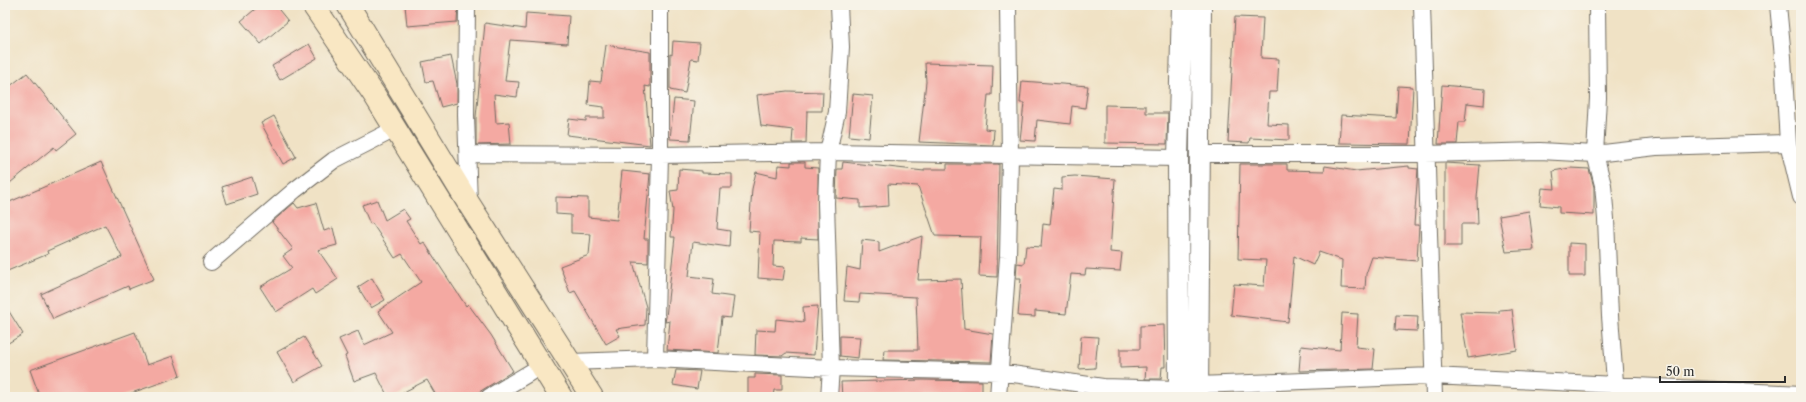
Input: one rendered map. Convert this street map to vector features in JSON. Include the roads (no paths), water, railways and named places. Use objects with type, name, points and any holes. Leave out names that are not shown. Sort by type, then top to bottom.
[{"type":"main road","points":[[313,5],[375,96],[561,397]]},
{"type":"main road","points":[[348,5],[469,204],[592,397]]},
{"type":"street","points":[[466,5],[466,115],[469,154],[469,204]]},
{"type":"street","points":[[654,360],[660,155],[660,5]]},
{"type":"street","points":[[829,397],[831,368],[826,203],[828,152],[837,112],[841,47],[839,5]]},
{"type":"street","points":[[998,397],[1008,256],[1010,156],[1008,5]]},
{"type":"street","points":[[1182,5],[1178,158],[1188,392]]},
{"type":"street","points":[[1188,392],[1200,154],[1201,5]]},
{"type":"street","points":[[1422,5],[1425,154],[1432,376],[1434,397]]},
{"type":"street","points":[[1597,5],[1598,98],[1594,154],[1603,185],[1615,391]]},
{"type":"street","points":[[1778,5],[1788,143],[1801,197]]},
{"type":"street","points":[[211,262],[295,190],[334,160],[395,129]]},
{"type":"street","points":[[1200,154],[1425,154],[1540,151],[1594,154],[1656,147],[1788,143]]},
{"type":"street","points":[[469,154],[660,155],[828,152],[1178,158]]},
{"type":"street","points":[[570,362],[654,360],[831,368],[999,372],[1103,387],[1188,392],[1432,376],[1615,391],[1801,394]]},
{"type":"street","points":[[489,397],[541,366]]}]
